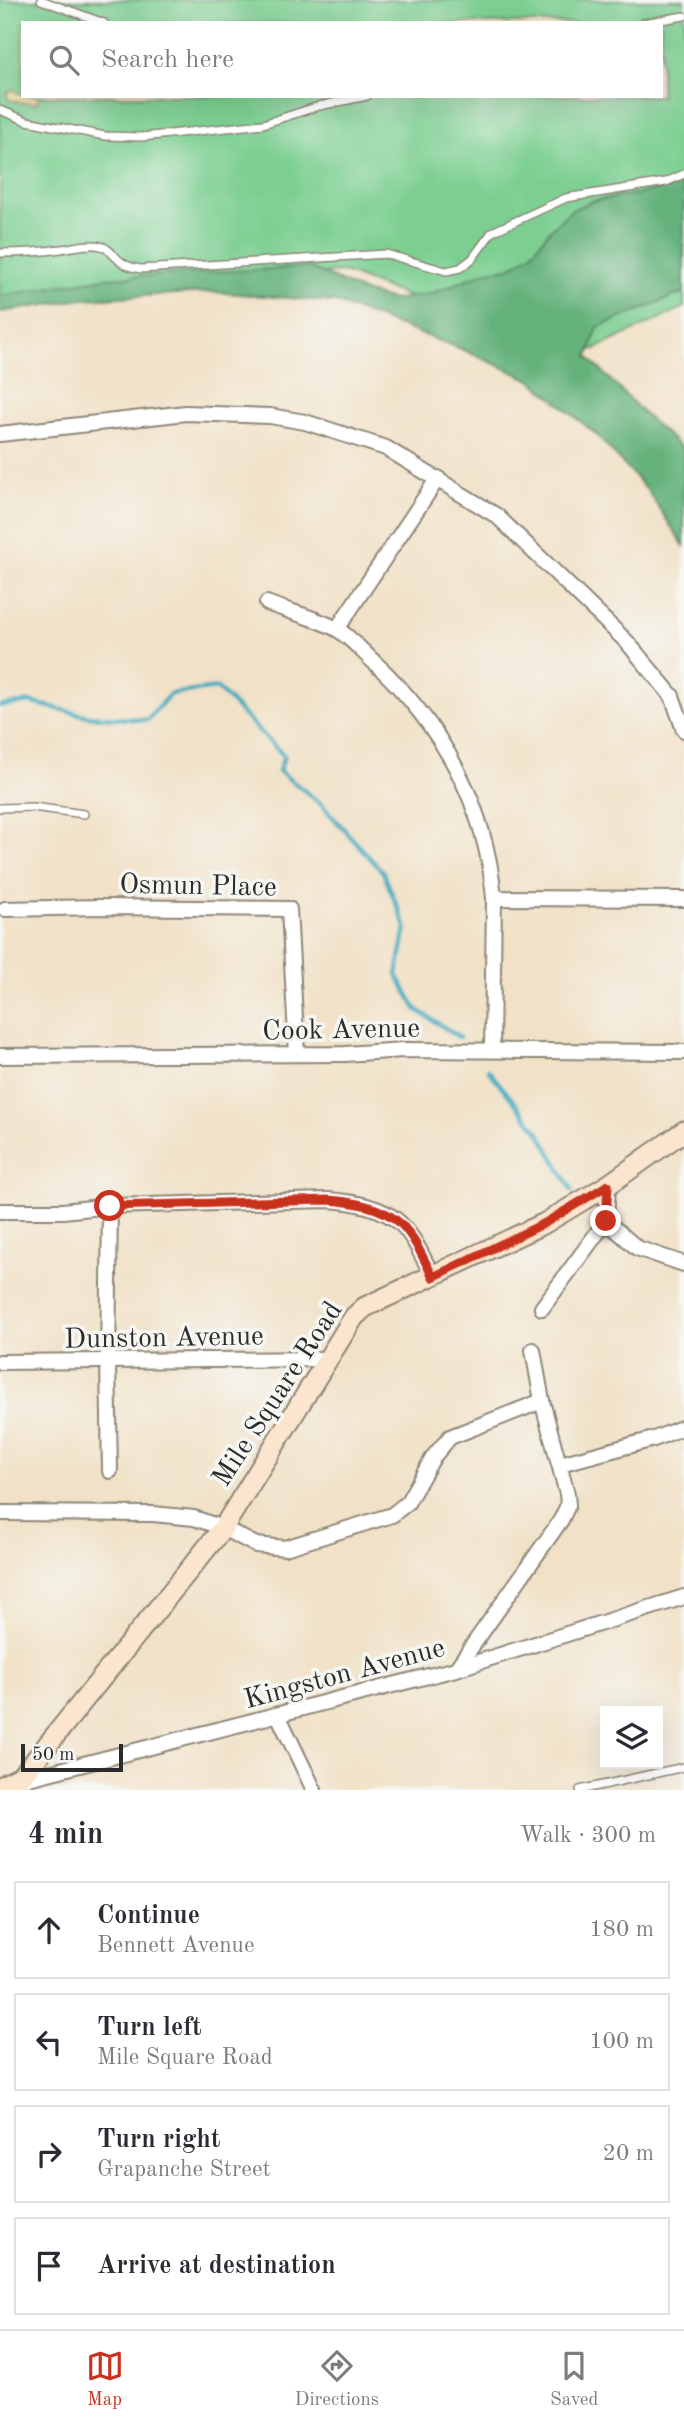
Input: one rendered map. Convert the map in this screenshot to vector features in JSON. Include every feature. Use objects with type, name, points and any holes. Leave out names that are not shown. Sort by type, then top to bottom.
[{"type":"street","points":[[0,434],[186,412],[270,416],[305,422],[386,448],[497,516],[627,642],[672,696],[684,730]]},
{"type":"street","points":[[337,629],[438,478]]},
{"type":"street","points":[[267,603],[337,629],[399,686],[432,728],[462,776],[492,875],[492,1050]]},
{"type":"street","points":[[494,898],[684,899]]},
{"type":"street","name":"Osmun Place","points":[[5,909],[289,909],[297,1054]]},
{"type":"street","name":"Cook Avenue","points":[[0,1056],[492,1050],[684,1052]]},
{"type":"street","name":"Mile Square Road","points":[[6,1785],[32,1764],[223,1528],[354,1317],[365,1307],[545,1223],[608,1185],[684,1130]]},
{"type":"street","points":[[542,1308],[606,1221],[608,1185]]},
{"type":"street","points":[[0,1211],[328,1200],[355,1202],[375,1209],[401,1224],[433,1277]]},
{"type":"street","points":[[110,1206],[110,1471]]},
{"type":"street","points":[[606,1221],[637,1248],[684,1264]]},
{"type":"street","points":[[456,1669],[561,1520],[568,1504],[542,1401],[533,1350]]},
{"type":"street","name":"Dunston Avenue","points":[[0,1362],[328,1359]]},
{"type":"street","points":[[0,1513],[153,1514],[194,1518],[223,1528],[256,1545],[285,1548],[392,1516],[407,1503],[434,1456],[450,1437],[542,1401]]},
{"type":"street","points":[[560,1464],[654,1439],[684,1427]]},
{"type":"street","name":"Kingston Avenue","points":[[6,1785],[456,1669],[684,1597]]},
{"type":"street","points":[[278,1715],[314,1790]]},
{"type":"lane","points":[[41,0],[99,21]]},
{"type":"lane","points":[[655,21],[684,16]]},
{"type":"lane","points":[[0,110],[27,121],[105,136],[142,137],[263,124],[319,106],[357,98]]},
{"type":"lane","points":[[0,253],[33,253],[94,244],[106,247],[118,261],[128,267],[141,268],[386,254],[446,271],[460,268],[472,259],[492,232],[566,198],[666,182],[684,174]]},
{"type":"lane","points":[[0,808],[33,807],[84,814]]},
{"type":"lane","points":[[580,1790],[684,1767]]},
{"type":"green space","points":[[0,0],[684,0],[684,307],[595,349],[494,358],[407,296],[344,272],[123,287],[0,303]]},
{"type":"green space","points":[[684,183],[684,292],[598,327],[588,357],[684,450],[684,546],[647,490],[597,435],[531,380],[459,348],[335,302],[213,292],[83,299],[0,312],[0,296],[104,278],[309,267],[364,292],[393,300],[433,293],[487,271],[509,268],[531,254],[571,210],[592,201]]},
{"type":"sand","points":[[12,89],[21,95],[21,98],[38,98],[37,103],[9,100],[6,94]]},
{"type":"waterway","points":[[0,706],[29,702],[88,716],[147,720],[170,694],[217,688],[284,756],[279,771],[320,803],[383,872],[406,927],[397,975],[416,1009],[459,1037]]},
{"type":"waterway","points":[[488,1070],[538,1131],[572,1190]]},
{"type":"route","points":[[110,1206],[328,1200],[355,1202],[375,1209],[401,1224],[433,1277],[545,1223],[608,1185],[606,1221]]}]
